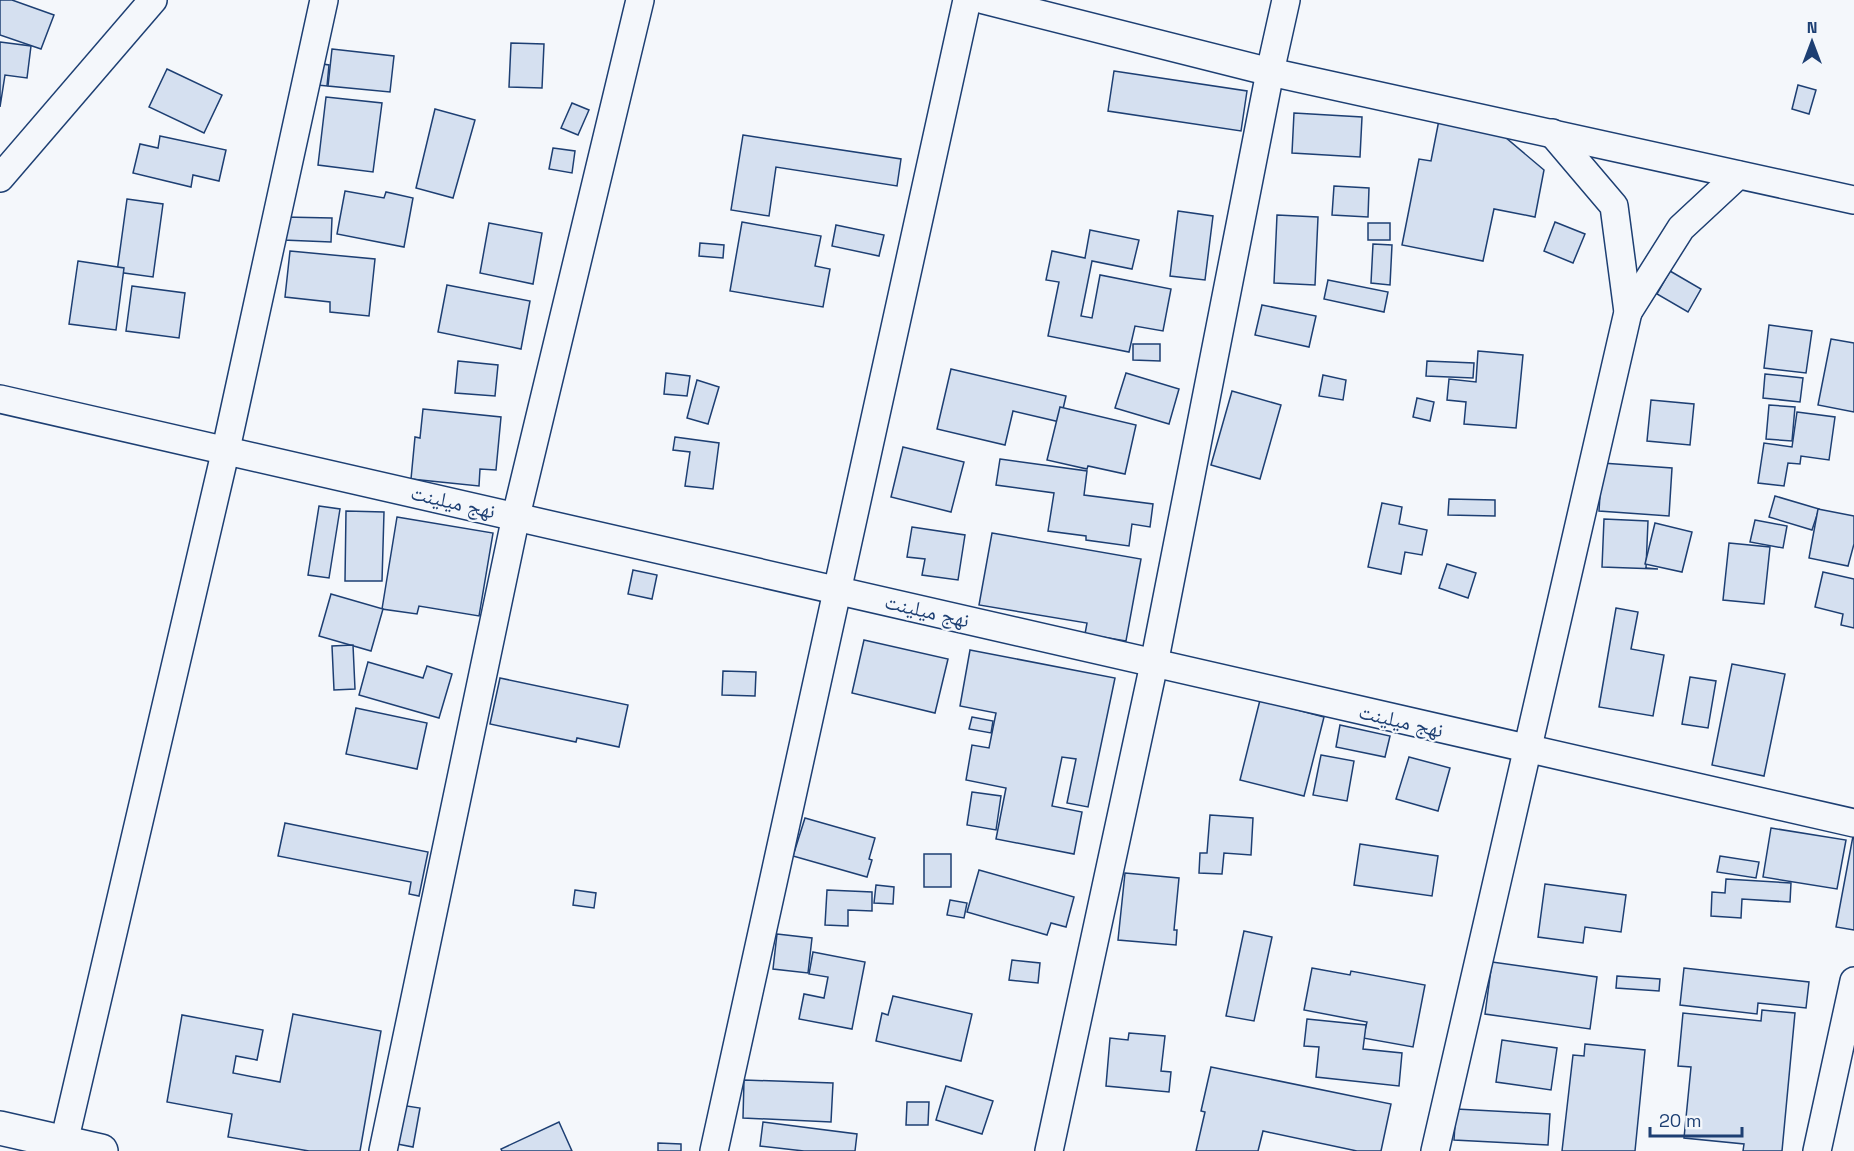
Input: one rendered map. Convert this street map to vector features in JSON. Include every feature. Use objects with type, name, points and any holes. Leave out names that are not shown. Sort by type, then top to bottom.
[{"type":"main road","points":[[0,1128],[63,1147],[101,1151]]},
{"type":"street","points":[[0,178],[153,0]]},
{"type":"street","points":[[63,1147],[226,449],[324,0]]},
{"type":"street","points":[[383,1151],[516,516],[640,0]]},
{"type":"street","points":[[714,1151],[967,0]]},
{"type":"street","points":[[984,0],[1270,72],[1854,200]]},
{"type":"street","points":[[1049,1151],[1154,664],[1286,0]]},
{"type":"street","points":[[1552,132],[1614,206],[1628,312]]},
{"type":"street","points":[[1435,1151],[1628,312],[1681,228],[1738,175]]},
{"type":"street","name":"نهج ميلينت","points":[[0,399],[1854,823]]},
{"type":"street","points":[[1817,1151],[1854,981]]},
{"type":"building","points":[[0,0],[12,0],[54,15],[41,49],[0,35]]},
{"type":"building","points":[[0,42],[31,46],[27,78],[5,75],[0,107]]},
{"type":"building","points":[[511,43],[544,44],[542,88],[509,87]]},
{"type":"building","points":[[332,49],[394,56],[390,92],[328,86]]},
{"type":"building","points":[[309,62],[329,65],[327,86],[307,84]]},
{"type":"building","points":[[167,69],[222,95],[204,133],[149,107]]},
{"type":"building","points":[[1114,71],[1247,91],[1241,131],[1108,111]]},
{"type":"building","points":[[1798,85],[1816,90],[1809,114],[1792,109]]},
{"type":"building","points":[[326,97],[382,103],[373,172],[318,165]]},
{"type":"building","points":[[572,103],[589,110],[578,135],[561,128]]},
{"type":"building","points":[[435,109],[475,120],[453,198],[416,188]]},
{"type":"building","points":[[1294,113],[1362,117],[1360,157],[1292,153]]},
{"type":"building","points":[[1439,120],[1499,132],[1544,170],[1535,217],[1494,209],[1483,261],[1402,245],[1419,159],[1431,161]]},
{"type":"building","points":[[743,135],[901,159],[897,186],[776,167],[769,216],[731,210]]},
{"type":"building","points":[[160,136],[226,150],[219,181],[193,175],[191,187],[133,173],[140,144],[158,148]]},
{"type":"building","points":[[553,148],[575,151],[572,173],[549,169]]},
{"type":"building","points":[[1334,186],[1369,188],[1368,217],[1332,215]]},
{"type":"building","points":[[345,191],[384,198],[386,192],[413,198],[404,247],[337,234]]},
{"type":"building","points":[[127,199],[163,204],[153,277],[117,272]]},
{"type":"building","points":[[1178,211],[1213,216],[1205,280],[1170,276]]},
{"type":"building","points":[[1277,215],[1318,217],[1315,285],[1274,283]]},
{"type":"building","points":[[284,217],[332,218],[331,242],[283,240]]},
{"type":"building","points":[[742,222],[821,236],[815,266],[830,269],[823,307],[730,291]]},
{"type":"building","points":[[1555,222],[1585,234],[1573,263],[1544,251]]},
{"type":"building","points":[[489,223],[542,233],[533,284],[480,273]]},
{"type":"building","points":[[1368,223],[1390,223],[1390,240],[1368,240]]},
{"type":"building","points":[[836,225],[884,235],[879,256],[832,246]]},
{"type":"building","points":[[1090,230],[1139,240],[1132,269],[1092,261],[1081,316],[1092,318],[1100,275],[1171,289],[1163,331],[1135,326],[1129,352],[1048,336],[1059,282],[1046,280],[1052,251],[1085,258]]},
{"type":"building","points":[[700,243],[724,245],[723,258],[699,256]]},
{"type":"building","points":[[1373,244],[1392,245],[1390,285],[1371,283]]},
{"type":"building","points":[[290,251],[375,259],[369,316],[330,312],[330,302],[285,297]]},
{"type":"building","points":[[78,261],[124,268],[116,330],[69,324]]},
{"type":"building","points":[[1670,271],[1701,289],[1688,312],[1657,294]]},
{"type":"building","points":[[1328,280],[1388,292],[1384,312],[1324,299]]},
{"type":"building","points":[[447,285],[530,301],[521,349],[438,332]]},
{"type":"building","points":[[132,286],[185,293],[179,338],[126,331]]},
{"type":"building","points":[[1262,305],[1316,316],[1309,347],[1255,335]]},
{"type":"building","points":[[1769,325],[1812,331],[1806,373],[1764,368]]},
{"type":"building","points":[[1831,339],[1854,343],[1854,412],[1818,405]]},
{"type":"building","points":[[1133,344],[1160,344],[1160,361],[1133,360]]},
{"type":"building","points":[[1478,351],[1523,355],[1516,428],[1464,424],[1466,402],[1447,400],[1449,379],[1476,382]]},
{"type":"building","points":[[458,361],[498,365],[495,396],[455,393]]},
{"type":"building","points":[[1427,361],[1474,363],[1473,378],[1426,376]]},
{"type":"building","points":[[951,369],[1066,396],[1060,422],[1013,411],[1005,445],[937,429]]},
{"type":"building","points":[[666,373],[690,376],[687,396],[664,394]]},
{"type":"building","points":[[1126,373],[1179,389],[1169,424],[1115,408]]},
{"type":"building","points":[[1765,374],[1803,378],[1800,402],[1763,398]]},
{"type":"building","points":[[1323,375],[1346,380],[1343,400],[1319,396]]},
{"type":"building","points":[[697,380],[719,387],[708,424],[687,418]]},
{"type":"building","points":[[1232,391],[1281,405],[1260,479],[1211,465]]},
{"type":"building","points":[[1417,398],[1434,402],[1430,421],[1413,417]]},
{"type":"building","points":[[1651,400],[1694,404],[1690,445],[1647,441]]},
{"type":"building","points":[[1769,405],[1795,407],[1792,441],[1766,439]]},
{"type":"building","points":[[1060,407],[1136,425],[1125,474],[1047,460]]},
{"type":"building","points":[[423,409],[501,417],[496,470],[480,469],[479,486],[411,479],[415,437],[420,438]]},
{"type":"building","points":[[1797,412],[1835,417],[1829,460],[1801,456],[1800,464],[1788,463],[1784,486],[1758,483],[1764,443],[1792,447]]},
{"type":"building","points":[[675,437],[719,443],[713,489],[685,486],[690,452],[673,450]]},
{"type":"building","points":[[903,447],[964,462],[951,512],[891,497]]},
{"type":"building","points":[[1000,459],[1087,471],[1084,495],[1153,504],[1150,527],[1132,524],[1129,546],[1086,540],[1086,536],[1048,531],[1054,493],[996,485]]},
{"type":"building","points":[[1602,463],[1672,468],[1669,516],[1599,511]]},
{"type":"building","points":[[1775,496],[1819,509],[1812,530],[1769,517]]},
{"type":"building","points":[[1449,499],[1495,500],[1495,516],[1448,515]]},
{"type":"building","points":[[1382,503],[1402,507],[1399,524],[1427,530],[1422,555],[1405,552],[1401,574],[1368,567]]},
{"type":"building","points":[[319,506],[340,509],[329,578],[308,575]]},
{"type":"building","points":[[1818,509],[1854,516],[1854,544],[1848,566],[1809,558]]},
{"type":"building","points":[[346,511],[384,512],[382,581],[345,581]]},
{"type":"building","points":[[397,517],[493,533],[479,616],[419,606],[417,614],[382,609]]},
{"type":"building","points":[[1604,519],[1648,521],[1646,568],[1658,569],[1602,567]]},
{"type":"building","points":[[1755,520],[1787,526],[1783,548],[1750,542]]},
{"type":"building","points":[[1655,523],[1692,532],[1682,572],[1645,564]]},
{"type":"building","points":[[912,527],[965,535],[958,580],[922,575],[925,559],[907,557]]},
{"type":"building","points":[[992,533],[1141,559],[1126,641],[1085,634],[1087,623],[979,605]]},
{"type":"building","points":[[1729,543],[1770,547],[1764,604],[1723,600]]},
{"type":"building","points":[[1447,564],[1476,573],[1468,598],[1439,588]]},
{"type":"building","points":[[633,570],[657,575],[652,599],[628,594]]},
{"type":"building","points":[[1823,572],[1854,579],[1854,628],[1841,625],[1843,614],[1815,607]]},
{"type":"building","points":[[331,594],[383,609],[371,651],[319,636]]},
{"type":"building","points":[[1616,608],[1638,612],[1631,649],[1664,655],[1653,716],[1599,707]]},
{"type":"building","points":[[864,640],[948,659],[935,713],[852,693]]},
{"type":"building","points":[[353,645],[355,689],[334,690],[332,646]]},
{"type":"building","points":[[970,650],[1115,678],[1088,807],[1067,803],[1076,759],[1062,757],[1052,806],[1082,812],[1074,854],[996,839],[1006,788],[966,780],[972,745],[989,748],[996,713],[960,706]]},
{"type":"building","points":[[368,662],[423,678],[427,666],[452,674],[439,718],[359,695]]},
{"type":"building","points":[[1732,664],[1785,674],[1764,776],[1712,765]]},
{"type":"building","points":[[723,671],[756,672],[755,696],[722,695]]},
{"type":"building","points":[[1690,677],[1716,681],[1708,728],[1682,724]]},
{"type":"building","points":[[500,678],[628,705],[619,747],[577,738],[576,742],[490,724]]},
{"type":"building","points":[[1260,700],[1324,717],[1304,796],[1240,780]]},
{"type":"building","points":[[356,708],[427,723],[417,769],[346,754]]},
{"type":"building","points":[[972,717],[993,721],[991,733],[969,729]]},
{"type":"building","points":[[1340,725],[1390,736],[1385,757],[1336,747]]},
{"type":"building","points":[[1321,755],[1354,761],[1347,801],[1313,795]]},
{"type":"building","points":[[1409,757],[1450,768],[1438,811],[1396,799]]},
{"type":"building","points":[[972,792],[1001,796],[996,830],[967,825]]},
{"type":"building","points":[[1210,815],[1253,818],[1251,855],[1224,853],[1222,874],[1199,873],[1200,853],[1207,853]]},
{"type":"building","points":[[805,818],[875,838],[867,877],[793,856]]},
{"type":"building","points":[[285,823],[428,852],[419,896],[409,894],[411,882],[278,856]]},
{"type":"building","points":[[1771,828],[1846,840],[1837,889],[1763,877]]},
{"type":"building","points":[[1854,837],[1854,930],[1836,927]]},
{"type":"building","points":[[1360,844],[1438,856],[1432,896],[1354,885]]},
{"type":"building","points":[[924,854],[951,854],[951,887],[924,887]]},
{"type":"building","points":[[1720,856],[1759,862],[1756,878],[1717,872]]},
{"type":"building","points":[[979,870],[1074,897],[1066,927],[1051,923],[1047,935],[967,912]]},
{"type":"building","points":[[1125,873],[1179,878],[1174,930],[1177,930],[1176,945],[1118,940]]},
{"type":"building","points":[[1726,879],[1791,883],[1790,902],[1742,899],[1741,918],[1711,916],[1712,892],[1725,893]]},
{"type":"building","points":[[1545,884],[1626,895],[1621,932],[1585,927],[1583,943],[1538,937]]},
{"type":"building","points":[[876,885],[894,887],[893,904],[874,903]]},
{"type":"building","points":[[575,890],[596,893],[594,908],[573,905]]},
{"type":"building","points":[[827,890],[872,892],[872,911],[848,910],[848,926],[825,925]]},
{"type":"building","points":[[950,900],[967,903],[964,918],[947,915]]},
{"type":"building","points":[[1244,931],[1272,937],[1254,1021],[1226,1016]]},
{"type":"building","points":[[777,934],[812,938],[808,973],[773,969]]},
{"type":"building","points":[[813,952],[865,962],[852,1029],[799,1019],[804,994],[824,998],[828,977],[809,974]]},
{"type":"building","points":[[1012,960],[1040,963],[1038,983],[1009,980]]},
{"type":"building","points":[[1492,962],[1597,977],[1590,1029],[1485,1014]]},
{"type":"building","points":[[1312,968],[1350,975],[1351,971],[1425,985],[1413,1047],[1363,1038],[1367,1022],[1304,1010]]},
{"type":"building","points":[[1684,968],[1809,982],[1806,1008],[1758,1003],[1757,1014],[1680,1005]]},
{"type":"building","points":[[1617,976],[1660,979],[1659,991],[1616,988]]},
{"type":"building","points":[[893,996],[972,1014],[961,1061],[876,1041],[882,1013],[888,1015]]},
{"type":"building","points":[[1762,1010],[1795,1013],[1782,1151],[1743,1151],[1744,1144],[1684,1138],[1691,1067],[1678,1066],[1683,1013],[1761,1021]]},
{"type":"building","points":[[293,1014],[381,1031],[360,1151],[309,1151],[228,1137],[232,1114],[167,1102],[182,1015],[263,1030],[257,1060],[236,1056],[233,1073],[280,1082]]},
{"type":"building","points":[[1307,1019],[1366,1025],[1363,1049],[1402,1053],[1399,1086],[1316,1077],[1319,1047],[1304,1046]]},
{"type":"building","points":[[1129,1033],[1165,1036],[1161,1071],[1171,1072],[1169,1092],[1106,1086],[1110,1038],[1128,1040]]},
{"type":"building","points":[[1502,1040],[1557,1048],[1551,1090],[1496,1082]]},
{"type":"building","points":[[1585,1044],[1645,1050],[1635,1151],[1562,1151],[1573,1055],[1584,1056]]},
{"type":"building","points":[[1211,1067],[1391,1104],[1381,1151],[1357,1151],[1263,1131],[1258,1151],[1196,1151],[1205,1112],[1201,1111]]},
{"type":"building","points":[[744,1080],[833,1083],[831,1122],[743,1118]]},
{"type":"building","points":[[946,1086],[993,1101],[982,1134],[936,1120]]},
{"type":"building","points":[[907,1102],[929,1102],[928,1125],[906,1125]]},
{"type":"building","points":[[394,1104],[420,1108],[413,1147],[387,1142]]},
{"type":"building","points":[[1456,1109],[1550,1114],[1548,1145],[1454,1140]]},
{"type":"building","points":[[559,1122],[572,1151],[502,1151],[501,1149]]},
{"type":"building","points":[[763,1122],[857,1134],[855,1151],[804,1151],[760,1146]]},
{"type":"building","points":[[658,1143],[681,1144],[681,1151],[658,1151]]}]
